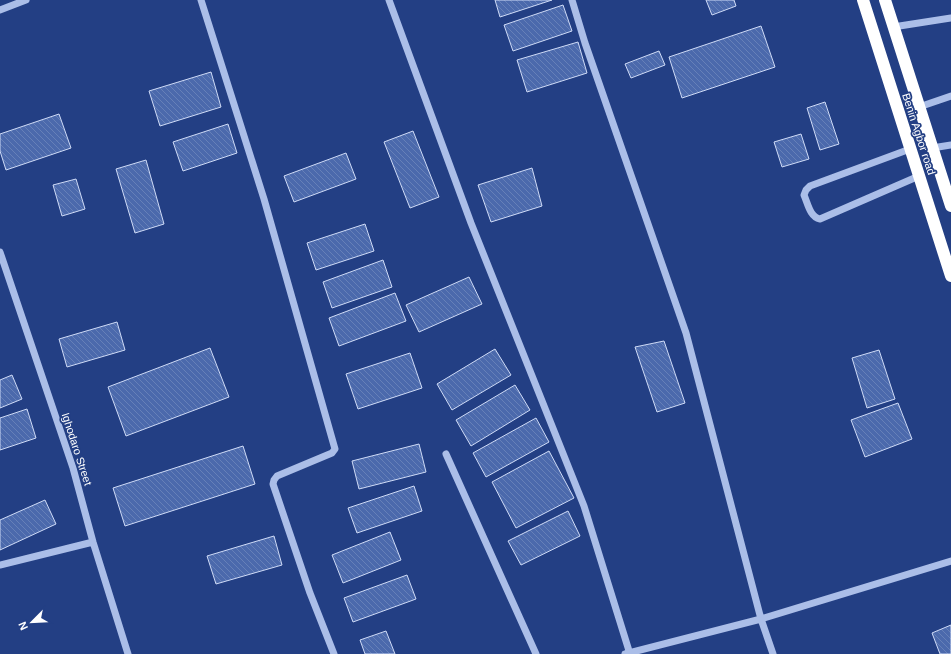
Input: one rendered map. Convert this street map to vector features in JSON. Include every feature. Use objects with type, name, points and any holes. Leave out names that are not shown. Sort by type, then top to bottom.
[{"type":"highway","name":"Benin Agbor road","points":[[863,0],[951,276]]},
{"type":"highway","name":"Benin Agbor road","points":[[885,0],[951,206]]},
{"type":"street","points":[[0,10],[26,0]]},
{"type":"street","points":[[201,0],[264,199],[336,449],[332,453],[277,476],[272,484],[310,593],[334,654]]},
{"type":"street","points":[[389,0],[471,223],[584,506],[628,653],[761,619],[951,561]]},
{"type":"street","points":[[572,0],[585,43],[686,334],[761,619],[773,654]]},
{"type":"street","points":[[893,27],[951,18]]},
{"type":"street","points":[[919,107],[951,96]]},
{"type":"street","points":[[932,148],[951,145]]},
{"type":"street","points":[[910,149],[810,186],[804,195],[812,215],[820,219],[919,176]]},
{"type":"street","name":"Ighodaro Street","points":[[0,252],[73,468],[93,542],[128,654]]},
{"type":"street","points":[[446,454],[536,654]]},
{"type":"street","points":[[0,565],[93,542]]},
{"type":"building","points":[[495,0],[552,0],[500,17]]},
{"type":"building","points":[[706,0],[734,0],[736,6],[712,15]]},
{"type":"building","points":[[563,5],[572,31],[513,51],[504,25]]},
{"type":"building","points":[[761,26],[775,67],[682,98],[669,57]]},
{"type":"building","points":[[578,42],[587,73],[527,92],[517,60]]},
{"type":"building","points":[[659,51],[665,65],[631,78],[625,64]]},
{"type":"building","points":[[211,72],[221,107],[160,126],[149,91]]},
{"type":"building","points":[[825,102],[839,144],[820,150],[807,108]]},
{"type":"building","points":[[59,114],[71,148],[6,170],[0,151],[0,134]]},
{"type":"building","points":[[228,124],[237,153],[183,171],[173,142]]},
{"type":"building","points":[[413,131],[439,197],[410,208],[384,142]]},
{"type":"building","points":[[801,134],[809,159],[782,167],[774,142]]},
{"type":"building","points":[[346,153],[356,179],[294,202],[284,176]]},
{"type":"building","points":[[146,160],[164,224],[135,233],[116,169]]},
{"type":"building","points":[[532,168],[542,206],[491,222],[478,185]]},
{"type":"building","points":[[76,179],[85,209],[62,216],[53,185]]},
{"type":"building","points":[[365,224],[374,251],[316,270],[307,243]]},
{"type":"building","points":[[383,260],[392,287],[332,308],[323,282]]},
{"type":"building","points":[[469,277],[482,304],[419,332],[406,305]]},
{"type":"building","points":[[395,293],[406,321],[339,346],[329,318]]},
{"type":"building","points":[[117,322],[125,350],[67,367],[59,339]]},
{"type":"building","points":[[664,341],[685,403],[657,412],[635,347]]},
{"type":"building","points":[[210,348],[229,397],[126,436],[108,387]]},
{"type":"building","points":[[495,349],[511,375],[452,410],[437,384]]},
{"type":"building","points":[[879,350],[895,399],[867,408],[852,358]]},
{"type":"building","points":[[410,353],[422,388],[358,409],[346,374]]},
{"type":"building","points":[[12,375],[22,399],[0,408],[0,380]]},
{"type":"building","points":[[515,385],[530,410],[471,446],[456,420]]},
{"type":"building","points":[[898,403],[912,439],[865,457],[851,420]]},
{"type":"building","points":[[27,409],[36,438],[0,450],[0,418]]},
{"type":"building","points":[[536,418],[549,442],[486,477],[473,453]]},
{"type":"building","points":[[419,444],[426,472],[359,489],[352,461]]},
{"type":"building","points":[[243,446],[255,484],[125,526],[113,488]]},
{"type":"building","points":[[549,451],[574,498],[516,528],[492,482]]},
{"type":"building","points":[[414,486],[422,511],[357,533],[348,508]]},
{"type":"building","points":[[45,500],[56,524],[0,550],[0,520]]},
{"type":"building","points":[[568,511],[580,536],[521,565],[508,541]]},
{"type":"building","points":[[390,532],[401,560],[343,583],[332,555]]},
{"type":"building","points":[[274,536],[282,565],[216,584],[207,556]]},
{"type":"building","points":[[407,575],[416,599],[353,622],[344,598]]},
{"type":"building","points":[[951,625],[951,654],[940,654],[932,633]]},
{"type":"building","points":[[386,631],[395,654],[365,654],[360,640]]}]
